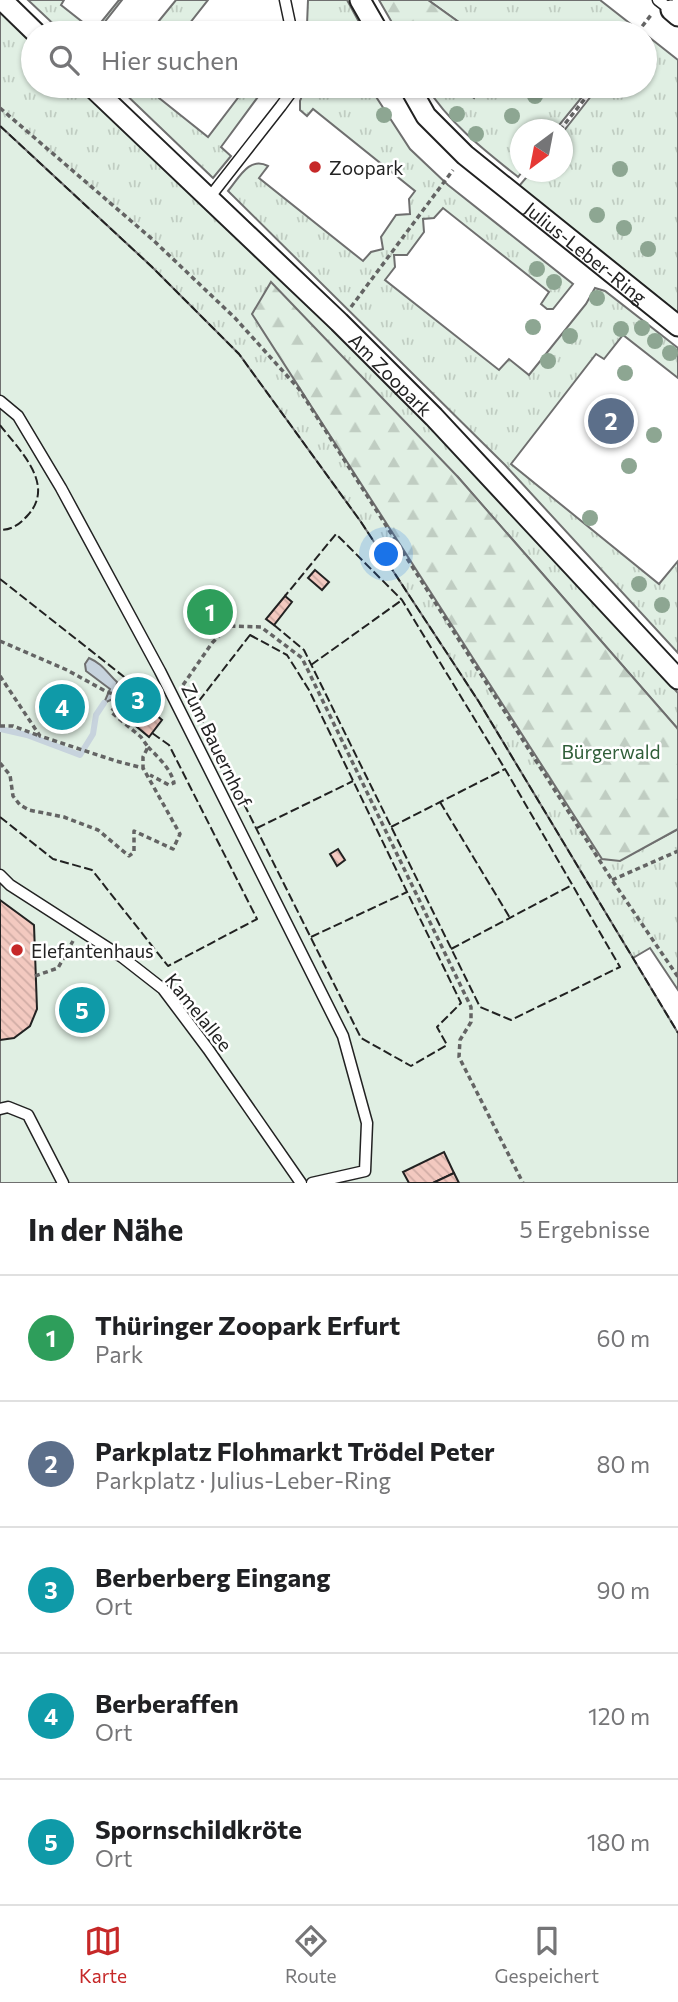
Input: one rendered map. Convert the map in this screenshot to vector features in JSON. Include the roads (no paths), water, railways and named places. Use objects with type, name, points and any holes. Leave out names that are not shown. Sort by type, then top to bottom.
[{"type":"street","points":[[2,0],[24,21]]},
{"type":"street","points":[[360,0],[372,21]]},
{"type":"street","name":"Am Zoopark","points":[[104,98],[339,322],[434,417],[678,679]]},
{"type":"street","name":"Julius-Leber-Ring","points":[[416,98],[426,116],[465,155],[678,326]]},
{"type":"lane","points":[[285,0],[289,21]]},
{"type":"lane","points":[[209,198],[287,98]]},
{"type":"lane","name":"Zum Bauernhof","points":[[0,401],[18,416],[61,488],[174,698],[343,1036],[367,1123],[365,1171]]},
{"type":"lane","name":"Kamelallee","points":[[0,875],[10,885],[122,957],[163,989],[301,1183]]},
{"type":"lane","points":[[0,1109],[8,1107],[28,1115],[63,1183]]},
{"type":"lane","points":[[312,1183],[365,1171],[372,1183]]},
{"type":"waterway","points":[[0,729],[27,735],[80,755],[93,734],[96,715],[104,703]]},
{"type":"place","name":"Zoopark","points":[[315,167]]},
{"type":"place","name":"Parkplatz Flohmarkt Trödel Peter","points":[[611,421]]},
{"type":"place","name":"Thüringer Zoopark Erfurt","points":[[210,612]]},
{"type":"place","name":"Berberberg Eingang","points":[[138,700]]},
{"type":"place","name":"Berberaffen","points":[[62,707]]},
{"type":"place","name":"Elefantenhaus","points":[[17,950]]},
{"type":"place","name":"Spornschildkröte","points":[[82,1010]]},
{"type":"park label","name":"Bürgerwald","points":[[611,751]]}]
